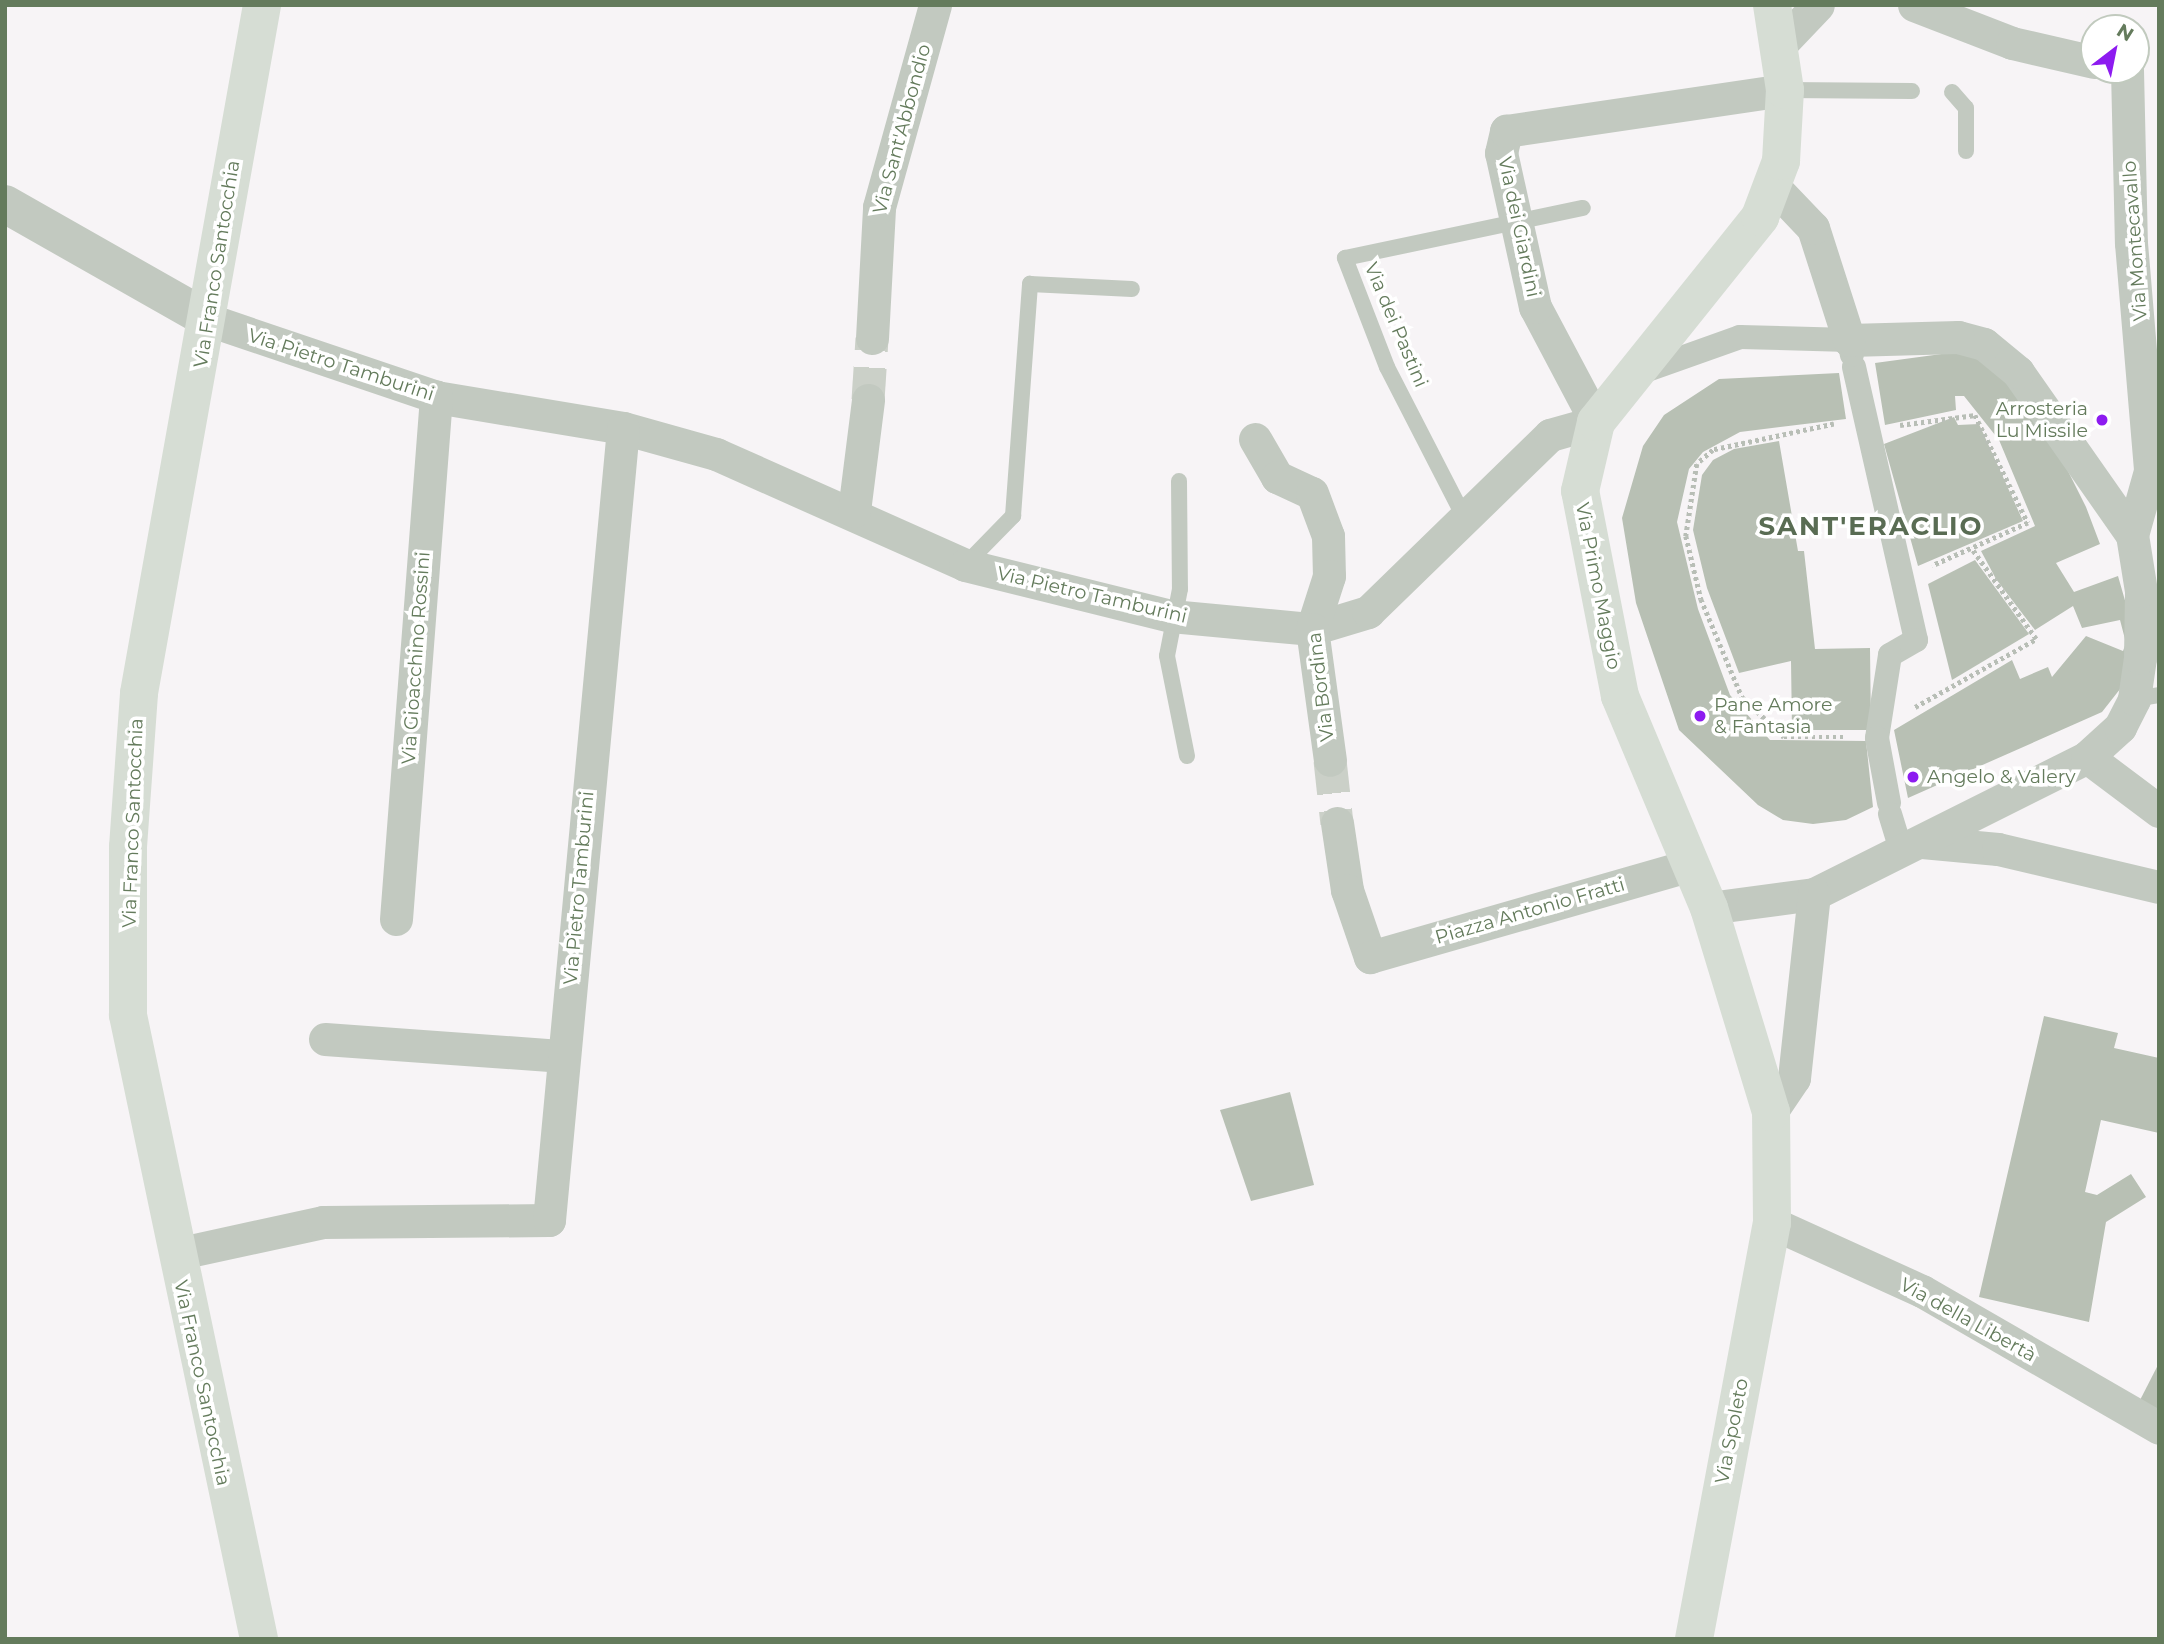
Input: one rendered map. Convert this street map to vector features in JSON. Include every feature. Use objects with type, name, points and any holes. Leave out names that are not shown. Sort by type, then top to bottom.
[{"type":"main road","name":"Via Franco Santocchia","points":[[259,1639],[176,1254],[128,1015],[128,847],[139,693],[209,320],[262,5]]},
{"type":"main road","name":"Via Primo Maggio","points":[[1772,5],[1785,90],[1781,161],[1760,217],[1628,377],[1596,422],[1580,491],[1620,696],[1709,908],[1772,1111]]},
{"type":"main road","name":"Via Spoleto","points":[[1695,1639],[1772,1223],[1772,1111]]},
{"type":"street","name":"Via Sant'Abbondio","points":[[872,338],[879,207],[935,5]]},
{"type":"street","points":[[1780,45],[1818,5]]},
{"type":"street","points":[[1914,5],[2012,43],[2080,59]]},
{"type":"street","name":"Via Montecavallo","points":[[2127,84],[2131,243],[2150,471],[2132,535]]},
{"type":"street","name":"Via dei Giardini","points":[[1596,422],[1535,307],[1501,153],[1506,131],[1785,90]]},
{"type":"street","points":[[1772,185],[1813,228],[1852,354],[1916,640],[1890,655],[1878,732],[1890,808],[1911,846]]},
{"type":"street","name":"Via Pietro Tamburini","points":[[7,208],[209,320],[436,397],[623,428],[716,454],[854,511],[965,565],[1171,616],[1312,629],[1367,612],[1462,513],[1550,435],[1596,422]]},
{"type":"street","points":[[1628,377],[1740,337],[1852,354],[1958,337],[1984,344],[2018,372],[2132,535],[2141,592],[2146,697],[2120,727],[2087,757],[1814,894],[1709,908]]},
{"type":"street","name":"Via Gioacchino Rossini","points":[[396,919],[436,397]]},
{"type":"street","points":[[854,511],[868,400]]},
{"type":"street","name":"Via Pietro Tamburini","points":[[176,1254],[323,1222],[549,1220],[623,428]]},
{"type":"street","name":"Via Bordina","points":[[1255,439],[1277,477],[1312,492],[1321,509],[1329,576],[1312,629],[1330,760]]},
{"type":"street","points":[[2087,757],[2159,811]]},
{"type":"street","name":"Piazza Antonio Fratti","points":[[1337,823],[1347,890],[1370,957],[1691,865]]},
{"type":"street","points":[[1911,846],[1998,849],[2159,887]]},
{"type":"street","points":[[1772,1111],[1794,1078],[1814,894]]},
{"type":"street","points":[[325,1040],[563,1056]]},
{"type":"street","name":"Via della Libertà","points":[[1772,1223],[1923,1291],[2159,1428]]},
{"type":"lane","points":[[1785,90],[1912,90]]},
{"type":"lane","points":[[1952,92],[1966,108],[1966,151]]},
{"type":"lane","name":"Via dei Pastini","points":[[1462,513],[1387,367],[1345,258],[1583,208]]},
{"type":"lane","points":[[965,565],[1013,516],[1030,284],[1132,289]]},
{"type":"lane","points":[[1179,481],[1180,589],[1171,616],[1167,656],[1187,756]]},
{"type":"path","points":[[1902,580],[1971,548],[2028,523],[1975,415],[1868,427],[1766,433],[1713,450],[1697,464],[1686,536],[1718,649],[1742,697],[1772,730],[1784,737],[1878,732],[2036,639],[1971,548]]},
{"type":"building","points":[[1971,350],[2010,385],[2057,449],[2086,507],[2100,544],[2056,563],[2074,592],[2118,576],[2130,618],[2124,684],[2102,712],[1908,798],[1894,730],[2012,660],[2020,679],[2048,667],[2052,677],[2086,636],[2123,651],[2126,643],[2120,620],[2082,628],[2073,606],[2035,630],[1996,579],[1981,551],[2035,526],[1999,440],[1964,396],[1955,396],[1956,410],[1885,425],[1875,363]]},
{"type":"building","points":[[1839,373],[1846,419],[1740,432],[1703,452],[1689,469],[1677,522],[1698,609],[1730,695],[1770,740],[1866,741],[1873,807],[1846,820],[1813,824],[1783,820],[1758,805],[1679,730],[1636,603],[1622,518],[1643,446],[1664,415],[1719,379]]},
{"type":"building","points":[[1954,417],[1958,425],[1979,424],[2023,521],[1918,566],[1884,444]]},
{"type":"building","points":[[1779,441],[1798,551],[1804,551],[1815,649],[1870,648],[1871,730],[1792,730],[1791,661],[1739,673],[1707,588],[1693,530],[1702,475],[1713,460],[1734,449]]},
{"type":"building","points":[[1975,560],[2029,634],[1952,680],[1928,584]]},
{"type":"building","points":[[2044,1016],[2118,1033],[2114,1048],[2159,1058],[2159,1133],[2101,1120],[2085,1192],[2097,1195],[2131,1174],[2146,1197],[2106,1222],[2089,1322],[1979,1297]]},
{"type":"building","points":[[1290,1092],[1314,1185],[1251,1201],[1220,1110]]},
{"type":"building","points":[[2159,1363],[2159,1414],[2138,1404]]},
{"type":"tunnel","points":[[868,400],[872,338]]},
{"type":"tunnel","points":[[1330,760],[1337,823]]},
{"type":"place","name":"Arrosteria Lu Missile","points":[[2102,420]]},
{"type":"place","name":"Pane Amore & Fantasia","points":[[1700,716]]},
{"type":"place","name":"Angelo & Valery","points":[[1913,777]]},
{"type":"district","name":"SANT'ERACLIO","points":[[1871,527]]}]
